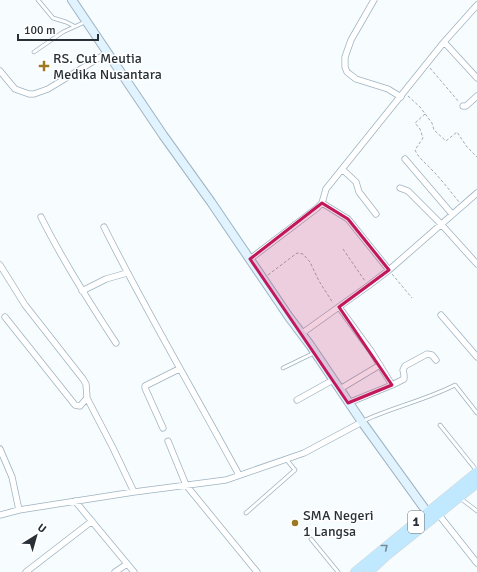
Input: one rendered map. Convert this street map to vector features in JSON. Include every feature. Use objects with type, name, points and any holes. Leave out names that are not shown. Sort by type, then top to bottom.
[{"type":"main road","name":"1","points":[[355,572],[477,471]]},
{"type":"main road","name":"1","points":[[369,572],[386,556],[477,483]]},
{"type":"street","points":[[72,0],[107,53],[340,389],[348,403],[427,512]]},
{"type":"street","points":[[374,0],[346,52],[344,62],[345,67],[347,72],[356,79],[403,95]]},
{"type":"street","points":[[250,259],[296,225],[322,203],[325,191],[342,169],[403,95],[444,42],[477,5]]},
{"type":"street","points":[[444,42],[477,78]]},
{"type":"street","points":[[0,72],[15,89],[29,94],[34,94],[48,89],[107,53]]},
{"type":"street","points":[[463,106],[466,106],[477,96]]},
{"type":"street","points":[[405,159],[452,214]]},
{"type":"street","points":[[342,169],[356,182],[359,192],[376,214]]},
{"type":"street","points":[[400,188],[408,191],[441,224],[477,264]]},
{"type":"street","points":[[301,334],[389,270],[477,193]]},
{"type":"street","points":[[322,203],[348,220],[389,270]]},
{"type":"street","points":[[41,217],[82,291],[116,343]]},
{"type":"street","points":[[104,227],[179,369],[239,475]]},
{"type":"street","points":[[0,265],[25,305],[84,379],[86,384],[86,398],[110,441],[134,492]]},
{"type":"street","points":[[82,291],[106,279],[127,273]]},
{"type":"street","points":[[338,308],[380,365],[392,385]]},
{"type":"street","points":[[441,315],[477,357]]},
{"type":"street","points":[[5,317],[75,405],[80,406],[86,398]]},
{"type":"street","points":[[348,403],[404,379],[403,370],[405,366],[427,354],[432,355],[436,360]]},
{"type":"street","points":[[340,389],[380,365]]},
{"type":"street","points":[[163,428],[145,386],[179,369]]},
{"type":"street","points":[[297,400],[333,380]]},
{"type":"street","points":[[0,515],[19,510],[134,492],[212,483],[304,453],[362,422]]},
{"type":"street","points":[[168,441],[186,485],[257,572]]},
{"type":"street","points":[[0,449],[12,477],[19,510]]},
{"type":"street","points":[[75,502],[134,572]]},
{"type":"street","points":[[439,515],[477,562]]},
{"type":"street","points":[[26,572],[92,521]]},
{"type":"street","points":[[115,572],[127,564]]},
{"type":"lane","points":[[38,0],[53,18],[74,26]]},
{"type":"lane","points":[[34,52],[63,32],[87,21]]},
{"type":"lane","points":[[283,368],[315,353]]},
{"type":"lane","points":[[362,422],[385,411],[438,393],[455,385],[477,413]]},
{"type":"lane","points":[[440,425],[477,471]]},
{"type":"lane","points":[[246,513],[295,470],[286,459]]},
{"type":"lane","points":[[460,498],[477,511]]},
{"type":"lane","points":[[311,539],[338,572]]},
{"type":"path","points":[[427,65],[463,106]]},
{"type":"path","points":[[403,95],[417,104],[432,123],[434,130],[446,141],[457,132],[467,147],[477,157]]},
{"type":"path","points":[[424,114],[415,123],[420,129],[423,138],[415,150],[418,157],[431,168],[447,186],[462,207]]},
{"type":"path","points":[[343,249],[368,286]]},
{"type":"path","points":[[263,278],[297,253],[303,254],[310,262],[319,281],[338,308]]},
{"type":"path","points":[[389,270],[412,298]]},
{"type":"highlighted area","points":[[322,203],[348,219],[389,270],[339,307],[392,385],[348,403],[250,259]]},
{"type":"place","name":"RS. Cut Meutia Medika Nusantara","points":[[44,66]]},
{"type":"place","name":"SMA Negeri 1 Langsa","points":[[295,523]]}]
